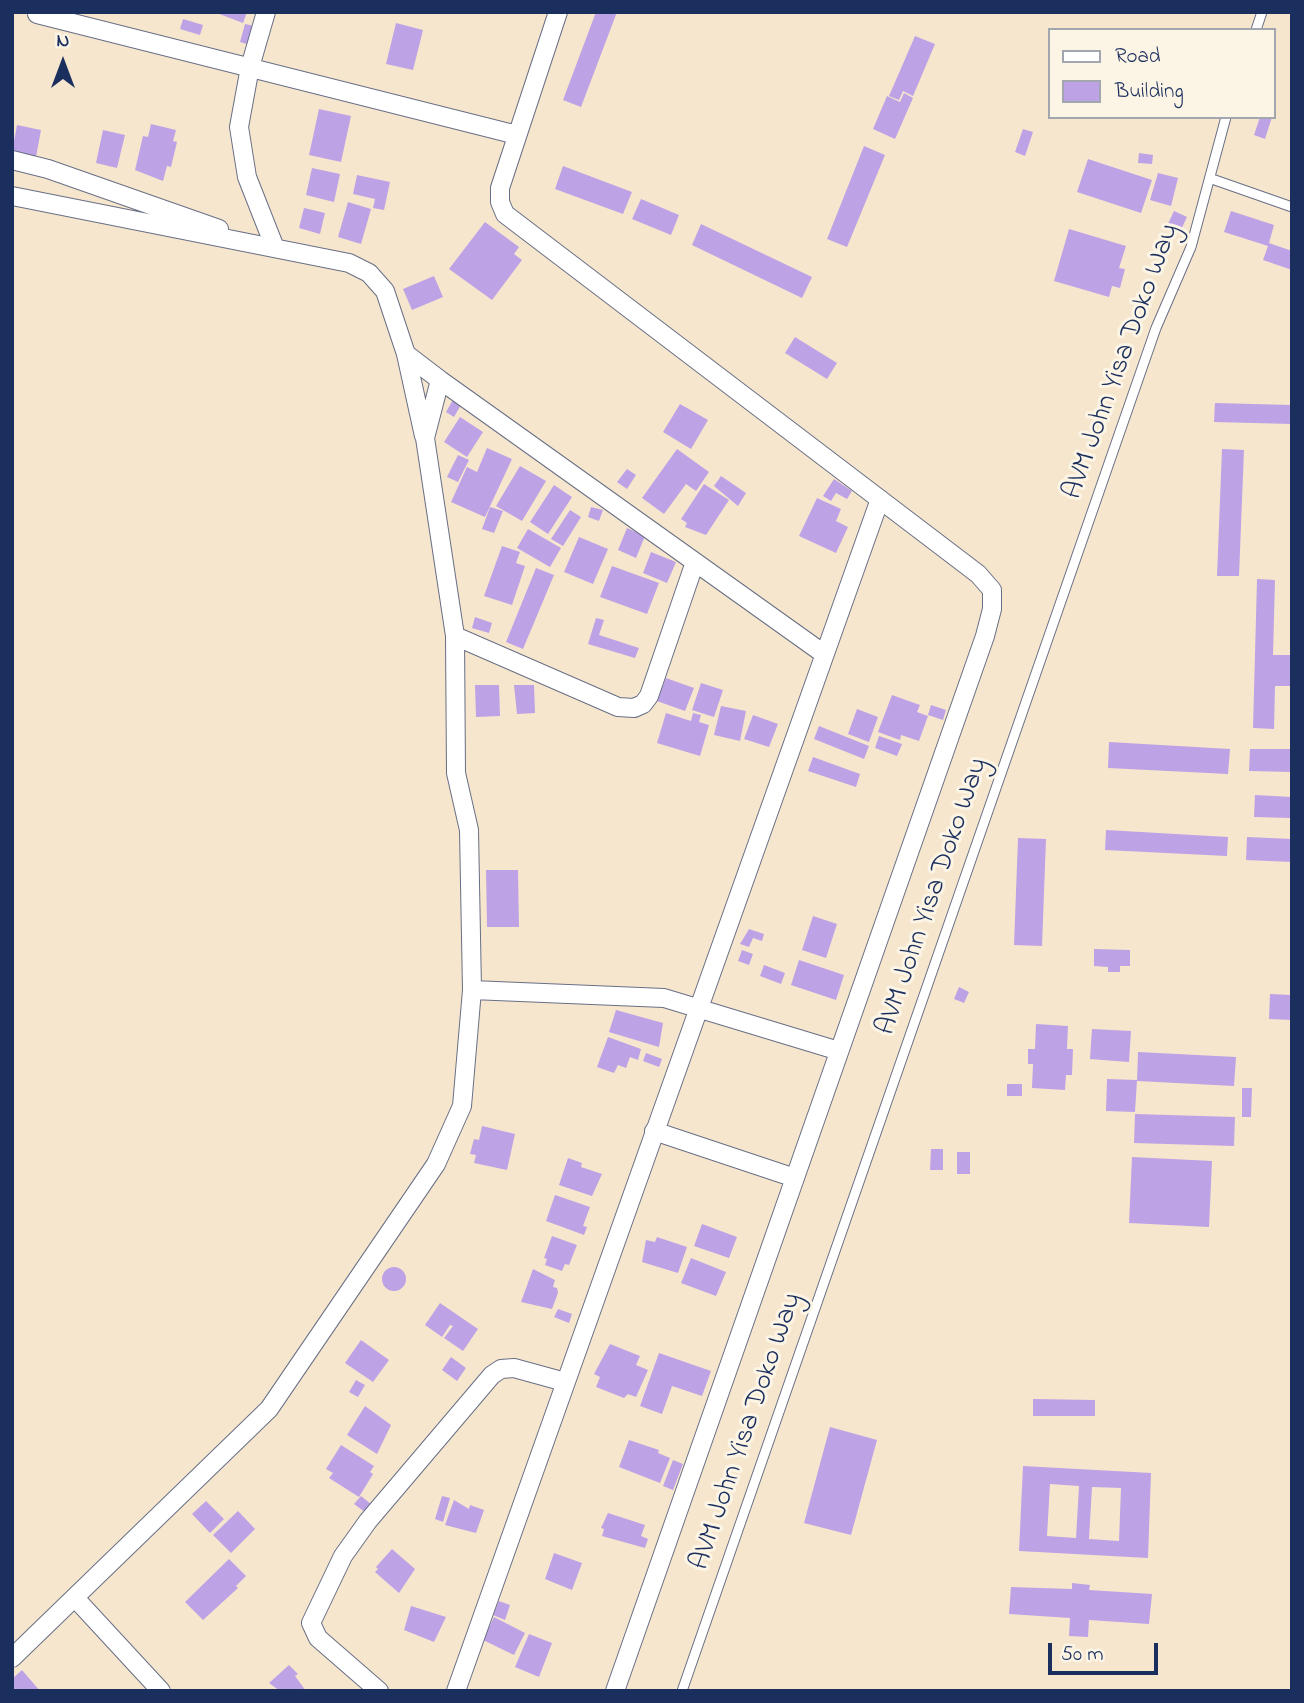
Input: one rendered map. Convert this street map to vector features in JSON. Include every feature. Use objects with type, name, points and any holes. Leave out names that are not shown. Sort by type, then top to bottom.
[{"type":"street","points":[[266,12],[250,67],[239,127],[247,177],[275,248]]},
{"type":"street","points":[[558,12],[500,188],[500,202],[505,214],[978,574],[992,590],[992,609],[615,1691]]},
{"type":"street","points":[[37,14],[517,135]]},
{"type":"street","points":[[12,160],[48,169],[275,248]]},
{"type":"street","points":[[12,196],[349,263],[369,273],[386,291],[406,354],[425,438],[455,636],[456,773],[469,830],[472,990],[462,1106],[436,1164],[269,1409],[76,1599],[12,1658]]},
{"type":"street","points":[[406,354],[824,654]]},
{"type":"street","points":[[425,438],[440,380]]},
{"type":"street","points":[[456,1691],[880,499]]},
{"type":"street","points":[[455,636],[618,707],[634,708],[643,704],[649,696],[695,562]]},
{"type":"street","points":[[472,990],[664,998],[698,1006],[839,1051]]},
{"type":"street","points":[[654,1131],[795,1178]]},
{"type":"street","points":[[379,1691],[318,1638],[311,1623],[343,1556],[368,1521],[492,1375],[501,1369],[514,1368],[565,1382]]},
{"type":"street","points":[[76,1599],[161,1691]]},
{"type":"lane","name":"AVM John Yisa Doko Way","points":[[682,1691],[1156,328],[1191,247],[1212,179],[1226,119]]},
{"type":"lane","points":[[1212,179],[1292,207]]},
{"type":"building","points":[[214,12],[247,12],[243,23]]},
{"type":"building","points":[[596,12],[617,12],[581,107],[563,100]]},
{"type":"building","points":[[183,19],[203,25],[200,35],[180,29]]},
{"type":"building","points":[[396,23],[423,30],[413,70],[386,64]]},
{"type":"building","points":[[245,24],[255,26],[250,45],[240,42]]},
{"type":"building","points":[[915,36],[935,44],[913,96],[903,91],[899,100],[889,96]]},
{"type":"building","points":[[904,93],[913,98],[895,139],[873,129],[887,96],[900,102]]},
{"type":"building","points":[[319,109],[351,116],[341,162],[309,155]]},
{"type":"building","points":[[1259,119],[1271,119],[1265,139],[1254,135]]},
{"type":"building","points":[[151,124],[176,130],[173,141],[177,142],[171,167],[167,166],[163,181],[135,170],[143,136],[148,137]]},
{"type":"building","points":[[17,125],[41,130],[36,157],[12,152]]},
{"type":"building","points":[[1023,129],[1033,132],[1025,156],[1015,152]]},
{"type":"building","points":[[103,130],[125,135],[117,168],[96,163]]},
{"type":"building","points":[[864,146],[885,155],[847,247],[827,239]]},
{"type":"building","points":[[1139,153],[1153,155],[1152,164],[1138,163]]},
{"type":"building","points":[[1088,159],[1152,180],[1141,213],[1077,192]]},
{"type":"building","points":[[563,166],[632,192],[623,214],[555,189]]},
{"type":"building","points":[[312,168],[340,174],[334,202],[306,195]]},
{"type":"building","points":[[1158,173],[1178,178],[1171,206],[1150,200]]},
{"type":"building","points":[[357,175],[390,182],[384,210],[373,208],[375,199],[353,194]]},
{"type":"building","points":[[641,199],[679,215],[671,235],[632,219]]},
{"type":"building","points":[[348,202],[371,209],[361,244],[338,237]]},
{"type":"building","points":[[304,208],[325,213],[320,234],[299,228]]},
{"type":"building","points":[[1174,211],[1187,217],[1179,234],[1166,228]]},
{"type":"building","points":[[1231,211],[1274,225],[1269,243],[1292,251],[1292,270],[1263,260],[1268,246],[1224,232]]},
{"type":"building","points":[[485,222],[519,247],[514,254],[522,260],[492,300],[449,269]]},
{"type":"building","points":[[701,224],[812,277],[802,298],[692,245]]},
{"type":"building","points":[[1069,229],[1126,246],[1119,268],[1125,269],[1120,288],[1112,286],[1109,297],[1054,281]]},
{"type":"building","points":[[434,276],[443,297],[412,310],[403,289]]},
{"type":"building","points":[[795,337],[837,363],[827,379],[785,353]]},
{"type":"building","points":[[454,398],[462,403],[454,417],[446,412]]},
{"type":"building","points":[[1215,403],[1292,405],[1292,424],[1214,422]]},
{"type":"building","points":[[680,404],[708,420],[691,449],[663,432]]},
{"type":"building","points":[[460,417],[483,432],[467,457],[444,442]]},
{"type":"building","points":[[487,448],[512,459],[485,517],[451,502],[467,467],[477,472]]},
{"type":"building","points":[[677,449],[709,472],[696,491],[686,484],[664,514],[642,498]]},
{"type":"building","points":[[1222,449],[1244,450],[1239,576],[1217,576]]},
{"type":"building","points":[[458,455],[469,460],[458,482],[447,477]]},
{"type":"building","points":[[520,466],[546,481],[522,521],[496,506]]},
{"type":"building","points":[[627,469],[636,475],[627,489],[617,482]]},
{"type":"building","points":[[721,476],[746,493],[738,506],[714,486]]},
{"type":"building","points":[[834,479],[852,491],[847,499],[836,493],[831,501],[823,496]]},
{"type":"building","points":[[704,484],[729,500],[706,535],[685,527],[687,523],[681,519]]},
{"type":"building","points":[[554,485],[572,497],[548,534],[530,522]]},
{"type":"building","points":[[817,498],[841,509],[836,521],[848,527],[836,553],[799,536]]},
{"type":"building","points":[[490,507],[503,511],[494,533],[482,529]]},
{"type":"building","points":[[591,507],[603,510],[599,521],[588,517]]},
{"type":"building","points":[[570,510],[581,517],[563,546],[551,539]]},
{"type":"building","points":[[627,528],[645,536],[636,558],[618,550]]},
{"type":"building","points":[[528,529],[561,548],[550,567],[517,548]]},
{"type":"building","points":[[579,537],[608,549],[593,584],[564,572]]},
{"type":"building","points":[[502,546],[520,552],[516,563],[525,566],[512,605],[484,596]]},
{"type":"building","points":[[651,552],[676,562],[667,583],[643,573]]},
{"type":"building","points":[[612,566],[659,583],[647,614],[600,597]]},
{"type":"building","points":[[536,568],[554,575],[523,649],[506,642]]},
{"type":"building","points":[[1257,579],[1275,580],[1273,655],[1292,655],[1292,686],[1275,686],[1274,729],[1253,728]]},
{"type":"building","points":[[475,617],[492,623],[489,633],[472,628]]},
{"type":"building","points":[[596,618],[604,620],[599,635],[639,648],[635,658],[588,644]]},
{"type":"building","points":[[666,678],[694,688],[685,711],[657,701]]},
{"type":"building","points":[[701,683],[723,690],[714,717],[692,710]]},
{"type":"building","points":[[475,685],[499,685],[500,716],[476,717]]},
{"type":"building","points":[[514,685],[534,685],[535,713],[517,714]]},
{"type":"building","points":[[892,695],[920,705],[917,712],[928,716],[919,741],[901,735],[900,740],[878,732]]},
{"type":"building","points":[[931,705],[946,710],[943,720],[928,715]]},
{"type":"building","points":[[721,706],[746,711],[740,741],[714,735]]},
{"type":"building","points":[[857,709],[878,717],[869,742],[848,734]]},
{"type":"building","points":[[666,713],[691,721],[693,713],[701,715],[699,722],[709,725],[700,756],[657,743]]},
{"type":"building","points":[[753,715],[778,724],[769,747],[744,739]]},
{"type":"building","points":[[819,726],[869,746],[864,759],[814,739]]},
{"type":"building","points":[[879,736],[902,744],[897,756],[875,748]]},
{"type":"building","points":[[1109,742],[1230,749],[1228,774],[1108,768]]},
{"type":"building","points":[[1250,749],[1292,749],[1292,772],[1249,771]]},
{"type":"building","points":[[813,757],[860,774],[856,787],[808,771]]},
{"type":"building","points":[[1255,795],[1292,797],[1290,818],[1254,817]]},
{"type":"building","points":[[1106,830],[1228,837],[1227,856],[1105,850]]},
{"type":"building","points":[[1247,837],[1292,839],[1292,862],[1246,860]]},
{"type":"building","points":[[1018,838],[1046,839],[1042,946],[1014,945]]},
{"type":"building","points":[[486,870],[518,870],[519,927],[487,927]]},
{"type":"building","points":[[813,916],[837,924],[826,958],[802,950]]},
{"type":"building","points":[[749,929],[764,934],[762,941],[753,938],[749,947],[740,944]]},
{"type":"building","points":[[1094,949],[1130,950],[1130,966],[1120,966],[1120,972],[1108,972],[1108,967],[1094,966]]},
{"type":"building","points":[[742,950],[753,954],[749,965],[738,961]]},
{"type":"building","points":[[799,960],[844,975],[836,1000],[791,985]]},
{"type":"building","points":[[764,965],[785,973],[781,984],[760,976]]},
{"type":"building","points":[[959,987],[969,992],[964,1003],[954,999]]},
{"type":"building","points":[[1270,994],[1292,995],[1292,1020],[1269,1019]]},
{"type":"building","points":[[616,1010],[663,1023],[659,1047],[609,1032]]},
{"type":"building","points":[[1036,1024],[1068,1026],[1067,1049],[1073,1049],[1072,1075],[1066,1075],[1065,1090],[1032,1088],[1033,1064],[1028,1064],[1028,1049],[1035,1049]]},
{"type":"building","points":[[1092,1029],[1131,1031],[1129,1062],[1090,1059]]},
{"type":"building","points":[[608,1037],[641,1049],[638,1060],[630,1057],[626,1068],[618,1065],[614,1073],[597,1067]]},
{"type":"building","points":[[1138,1052],[1236,1057],[1234,1086],[1137,1081]]},
{"type":"building","points":[[646,1053],[662,1059],[659,1067],[643,1061]]},
{"type":"building","points":[[1107,1079],[1137,1080],[1135,1112],[1106,1111]]},
{"type":"building","points":[[1007,1084],[1022,1084],[1022,1096],[1007,1096]]},
{"type":"building","points":[[1242,1088],[1252,1088],[1251,1117],[1242,1117]]},
{"type":"building","points":[[1135,1114],[1235,1117],[1234,1146],[1134,1143]]},
{"type":"building","points":[[482,1126],[515,1134],[507,1170],[474,1163],[476,1155],[470,1154],[474,1139],[479,1140]]},
{"type":"building","points":[[931,1149],[943,1149],[943,1170],[930,1170]]},
{"type":"building","points":[[957,1152],[970,1152],[970,1174],[957,1174]]},
{"type":"building","points":[[1132,1157],[1212,1161],[1209,1227],[1129,1223]]},
{"type":"building","points":[[568,1158],[582,1163],[581,1167],[602,1174],[592,1196],[559,1185]]},
{"type":"building","points":[[555,1195],[590,1207],[583,1226],[587,1227],[584,1235],[546,1221]]},
{"type":"building","points":[[702,1224],[737,1237],[729,1258],[694,1246]]},
{"type":"building","points":[[552,1236],[577,1245],[569,1265],[565,1264],[562,1271],[545,1265],[547,1259],[544,1258]]},
{"type":"building","points":[[657,1237],[687,1247],[678,1273],[642,1262],[646,1240],[655,1242]]},
{"type":"building","points":[[691,1258],[726,1272],[716,1296],[681,1283]]},
{"type":"building","points":[[394,1267],[403,1270],[406,1279],[403,1288],[394,1291],[385,1288],[382,1279],[385,1270]]},
{"type":"building","points":[[533,1269],[555,1280],[553,1287],[557,1288],[558,1293],[552,1309],[521,1302]]},
{"type":"building","points":[[440,1303],[478,1329],[463,1351],[444,1338],[453,1326],[450,1325],[442,1337],[425,1325]]},
{"type":"building","points":[[558,1309],[572,1314],[569,1323],[554,1317]]},
{"type":"building","points":[[361,1340],[389,1360],[373,1382],[345,1363]]},
{"type":"building","points":[[610,1344],[640,1356],[636,1365],[648,1370],[636,1397],[628,1394],[624,1398],[596,1387],[600,1377],[594,1374]]},
{"type":"building","points":[[659,1353],[711,1371],[702,1396],[672,1386],[662,1414],[640,1406]]},
{"type":"building","points":[[451,1357],[466,1368],[457,1381],[442,1370]]},
{"type":"building","points":[[356,1380],[365,1385],[358,1397],[349,1392]]},
{"type":"building","points":[[1033,1399],[1095,1400],[1095,1416],[1033,1416]]},
{"type":"building","points":[[365,1406],[391,1425],[377,1454],[347,1435]]},
{"type":"building","points":[[830,1427],[877,1440],[851,1535],[804,1523]]},
{"type":"building","points":[[629,1440],[659,1450],[658,1453],[670,1458],[660,1483],[619,1467]]},
{"type":"building","points":[[341,1445],[374,1466],[370,1472],[373,1474],[359,1497],[329,1478],[333,1473],[326,1469]]},
{"type":"building","points":[[673,1460],[683,1464],[673,1490],[663,1486]]},
{"type":"building","points":[[1023,1466],[1151,1473],[1148,1558],[1019,1551]],"holes":[[[1050,1484],[1079,1486],[1076,1538],[1047,1536]],[[1092,1487],[1121,1488],[1119,1541],[1089,1539]]]},
{"type":"building","points":[[361,1496],[371,1504],[365,1512],[354,1504]]},
{"type":"building","points":[[442,1496],[450,1498],[443,1522],[435,1519]]},
{"type":"building","points":[[454,1500],[469,1509],[470,1505],[484,1510],[476,1533],[445,1525]]},
{"type":"building","points":[[206,1501],[224,1519],[210,1533],[192,1514]]},
{"type":"building","points":[[238,1511],[255,1529],[231,1553],[213,1535]]},
{"type":"building","points":[[608,1513],[645,1525],[641,1536],[648,1539],[645,1548],[602,1536],[604,1529],[601,1528]]},
{"type":"building","points":[[392,1549],[415,1569],[399,1593],[375,1572],[378,1569],[376,1567]]},
{"type":"building","points":[[554,1553],[582,1563],[572,1590],[545,1579]]},
{"type":"building","points":[[229,1559],[246,1576],[236,1586],[238,1588],[203,1620],[185,1602]]},
{"type":"building","points":[[1072,1583],[1090,1585],[1089,1590],[1152,1594],[1149,1624],[1089,1620],[1088,1637],[1069,1636],[1070,1618],[1009,1614],[1011,1587],[1072,1589]]},
{"type":"building","points":[[499,1601],[510,1605],[505,1620],[493,1615]]},
{"type":"building","points":[[411,1606],[446,1617],[434,1642],[404,1630]]},
{"type":"building","points":[[494,1617],[525,1633],[514,1655],[483,1640]]},
{"type":"building","points":[[529,1634],[552,1643],[539,1677],[515,1667]]},
{"type":"building","points":[[289,1665],[298,1674],[295,1676],[306,1691],[280,1691],[269,1683]]},
{"type":"building","points":[[22,1670],[40,1691],[12,1691],[12,1679]]}]
